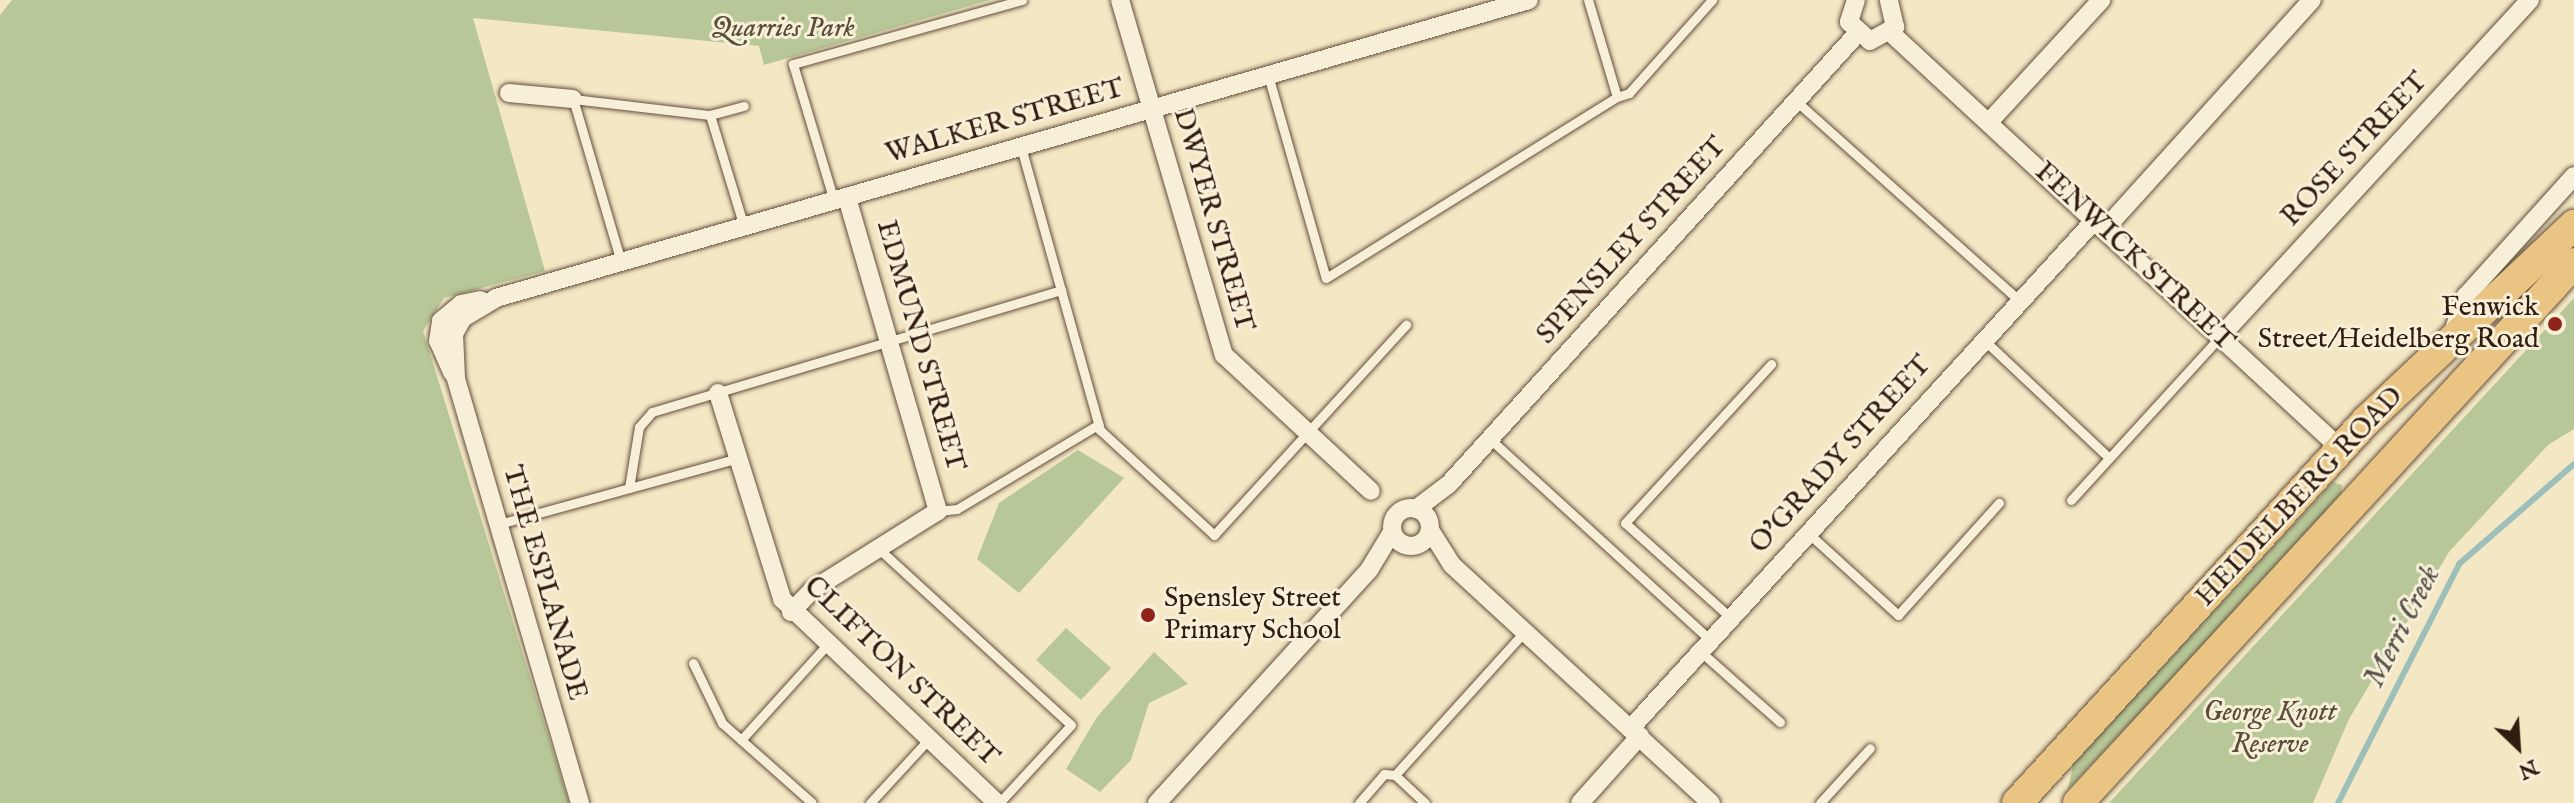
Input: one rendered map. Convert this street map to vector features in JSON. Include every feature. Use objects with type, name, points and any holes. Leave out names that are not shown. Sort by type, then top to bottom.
[{"type":"main road","name":"HEIDELBERG ROAD","points":[[2058,803],[2027,792],[2342,450],[2451,340],[2574,225]]},
{"type":"main road","name":"HEIDELBERG ROAD","points":[[2078,803],[2375,485],[2574,263]]},
{"type":"main road","name":"FENWICK STREET","points":[[2342,450],[2375,485]]},
{"type":"street","name":"DWYER STREET","points":[[1120,0],[1224,355],[1371,491]]},
{"type":"street","name":"WALKER STREET","points":[[449,323],[461,304],[496,298],[1529,0]]},
{"type":"street","points":[[1854,0],[1848,15],[1856,35],[1877,41],[1891,33],[1897,19],[1889,0]]},
{"type":"street","points":[[1989,122],[2101,0]]},
{"type":"street","name":"O'GRADY STREET","points":[[1580,803],[1705,646],[1808,533],[2020,301],[2099,225],[2312,0]]},
{"type":"street","name":"ROSE STREET","points":[[2220,337],[2530,0]]},
{"type":"street","name":"FENWICK STREET","points":[[1891,33],[2342,450]]},
{"type":"street","name":"SPENSLEY STREET","points":[[1425,520],[1449,484],[1856,35]]},
{"type":"street","points":[[509,93],[573,99]]},
{"type":"street","points":[[2451,340],[2466,296],[2574,176]]},
{"type":"street","name":"EDMUND STREET","points":[[841,199],[889,340],[938,511]]},
{"type":"street","name":"THE ESPLANADE","points":[[449,323],[439,343],[456,378],[580,803]]},
{"type":"street","name":"CLIFTON STREET","points":[[718,393],[775,586],[791,612],[998,803]]},
{"type":"street","points":[[791,612],[938,511]]},
{"type":"street","points":[[1404,541],[1398,514],[1425,520],[1452,565]]},
{"type":"street","points":[[1157,803],[1369,570],[1425,520]]},
{"type":"street","points":[[1404,541],[1452,565],[1711,803]]},
{"type":"lane","points":[[841,199],[793,64],[1022,0]]},
{"type":"lane","points":[[1588,0],[1617,97]]},
{"type":"lane","points":[[1268,75],[1326,278],[1617,97],[1629,93],[1712,0]]},
{"type":"lane","points":[[621,262],[573,99],[710,115],[744,106]]},
{"type":"lane","points":[[1796,101],[2020,301]]},
{"type":"lane","points":[[710,115],[744,227]]},
{"type":"lane","points":[[1021,147],[1099,424],[1214,535],[1406,325]]},
{"type":"lane","points":[[629,488],[643,418],[889,340],[1061,290]]},
{"type":"lane","points":[[2071,500],[2220,337]]},
{"type":"lane","points":[[1984,340],[2109,458]]},
{"type":"lane","points":[[1731,618],[1625,523],[1771,364]]},
{"type":"lane","points":[[938,511],[957,509],[1099,424]]},
{"type":"lane","points":[[1490,439],[1780,722]]},
{"type":"lane","points":[[498,524],[738,458]]},
{"type":"lane","points":[[1808,533],[1898,615],[1999,503]]},
{"type":"lane","points":[[879,549],[1071,725],[998,803]]},
{"type":"lane","points":[[1395,775],[1525,631]]},
{"type":"lane","points":[[741,740],[826,646]]},
{"type":"lane","points":[[693,663],[722,723],[812,803]]},
{"type":"lane","points":[[870,803],[928,740]]},
{"type":"lane","points":[[1820,803],[1870,748]]},
{"type":"lane","points":[[1359,803],[1384,774],[1395,775],[1425,803]]},
{"type":"green space","name":"Quarries Park","points":[[12,0],[990,0],[764,65],[759,46],[473,18],[545,271],[444,298],[423,331],[569,803],[0,803],[0,15]]},
{"type":"green space","name":"George Knott Reserve","points":[[2574,298],[2574,429],[2548,445],[2449,552],[2349,719],[2313,803],[2109,803]]},
{"type":"green space","points":[[1078,450],[1124,478],[1019,593],[977,559],[999,503]]},
{"type":"green space","points":[[2333,482],[2342,485],[2341,500],[2068,789],[2073,764]]},
{"type":"green space","points":[[1066,628],[1111,668],[1081,700],[1036,660]]},
{"type":"green space","points":[[1154,652],[1188,684],[1149,703],[1131,760],[1100,792],[1066,769],[1097,717]]},
{"type":"waterway","name":"Merri Creek","points":[[2338,803],[2459,564],[2574,464]]},
{"type":"place","name":"Fenwick Street/Heidelberg Road","points":[[2555,324]]},
{"type":"place","name":"Spensley Street Primary School","points":[[1148,615]]}]
